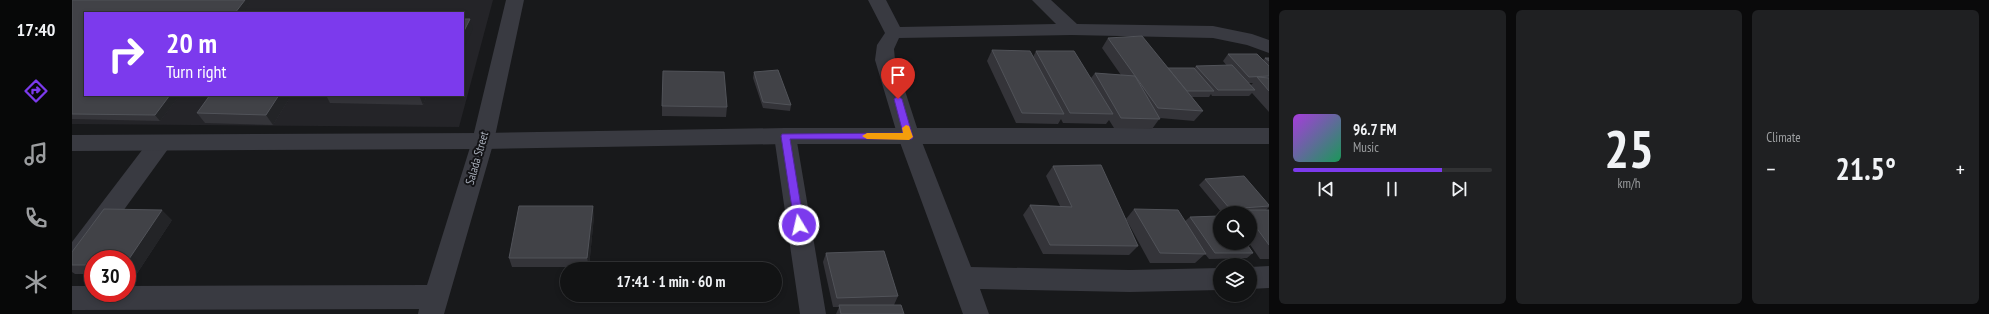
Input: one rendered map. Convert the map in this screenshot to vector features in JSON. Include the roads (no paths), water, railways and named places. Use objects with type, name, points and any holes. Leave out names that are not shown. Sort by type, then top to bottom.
[{"type":"street","name":"Salada Street","points":[[433,305],[483,141],[515,0]]},
{"type":"street","points":[[877,0],[884,16],[894,32]]},
{"type":"street","points":[[1042,0],[1072,29]]},
{"type":"street","points":[[894,32],[1072,29],[1213,32],[1252,40],[1269,48]]},
{"type":"street","points":[[894,32],[886,43],[884,53],[909,137],[976,314]]},
{"type":"street","points":[[785,136],[813,314]]},
{"type":"street","points":[[72,143],[483,141],[785,136],[1269,136]]},
{"type":"street","points":[[72,261],[160,143]]},
{"type":"street","points":[[1257,278],[1269,277]]},
{"type":"street","points":[[963,278],[1130,281],[1213,279]]},
{"type":"street","points":[[72,298],[433,305]]}]
